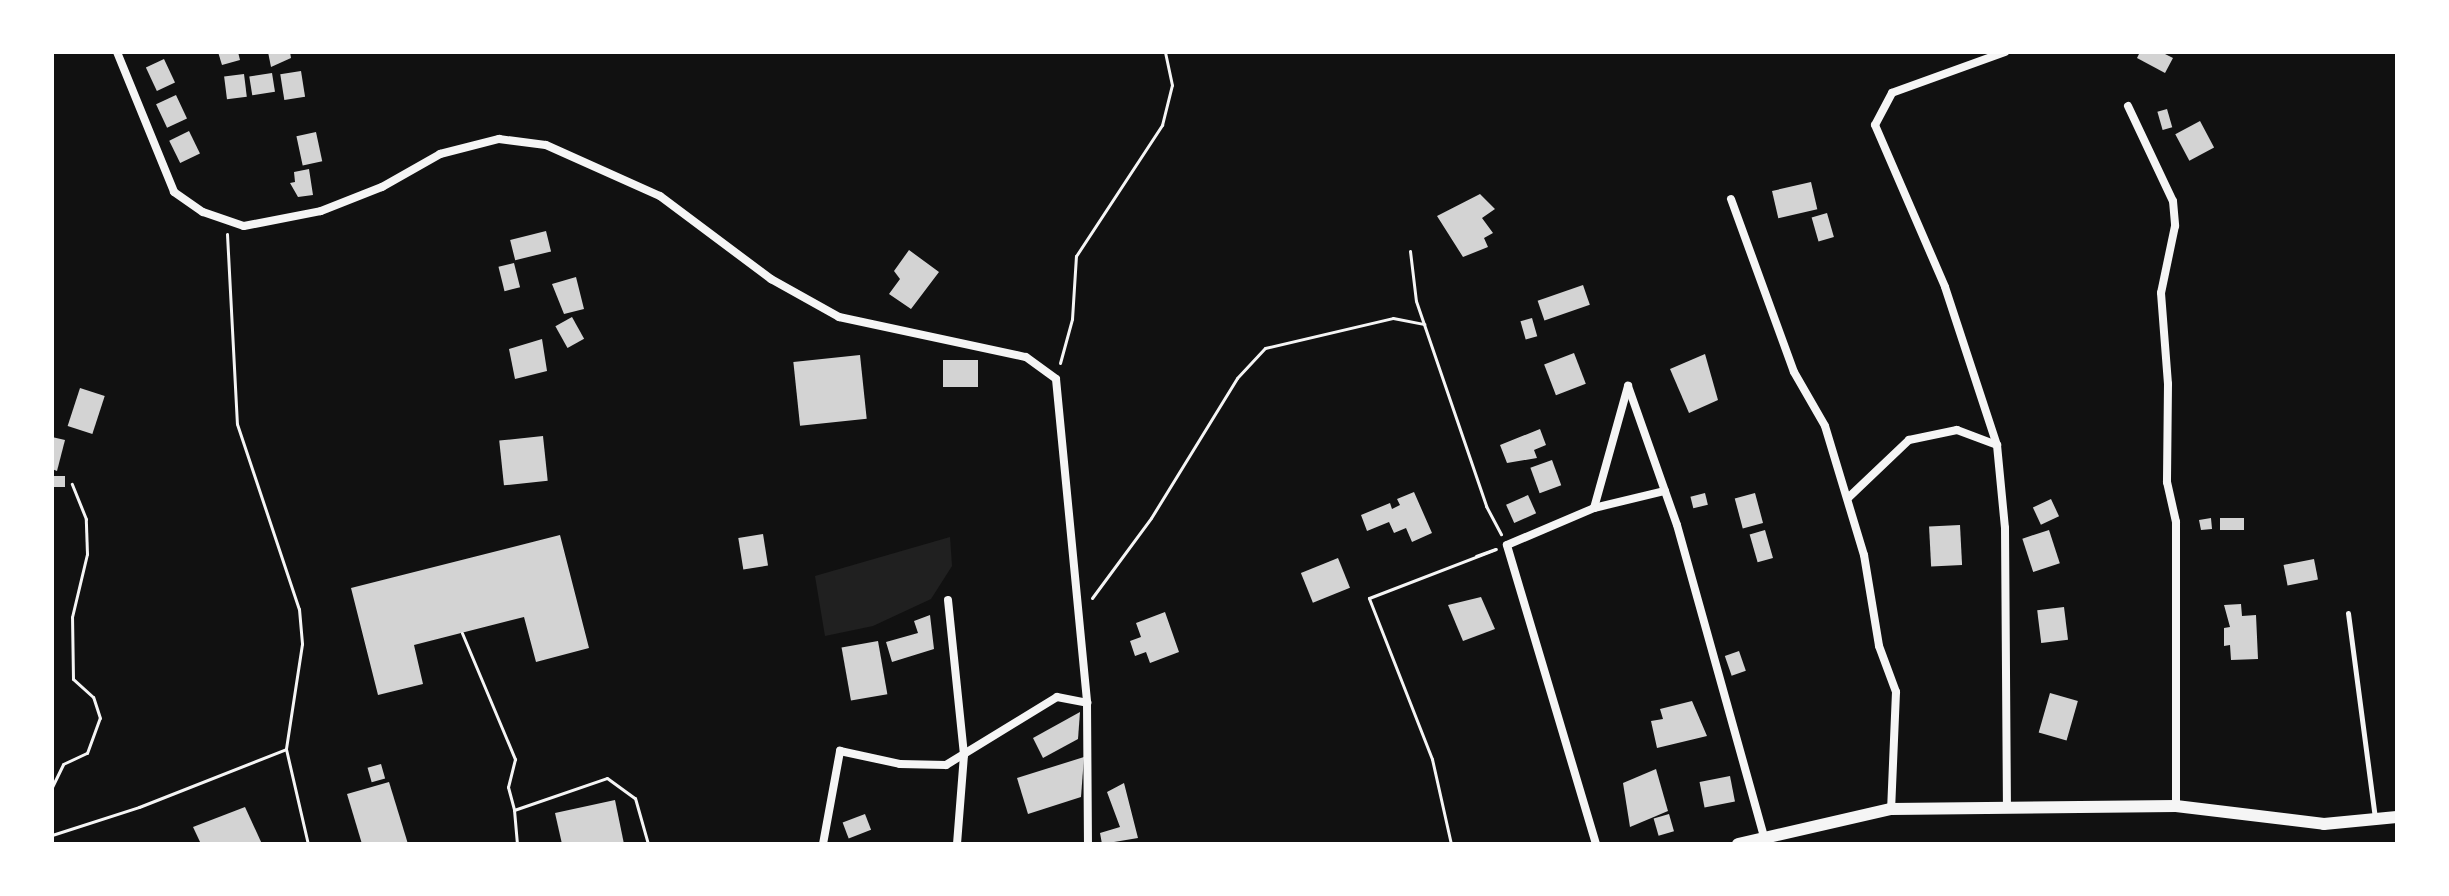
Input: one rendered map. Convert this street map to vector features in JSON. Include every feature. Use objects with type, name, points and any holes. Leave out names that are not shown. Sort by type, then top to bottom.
[{"type":"street","points":[[117,52],[174,192],[203,212],[244,226],[321,211],[382,187],[440,154],[499,139],[546,145],[660,196],[771,279],[839,317],[1026,357],[1056,379],[1087,703],[1088,844]]},
{"type":"street","points":[[2005,52],[1892,93],[1875,125],[1945,287],[1997,445],[2005,528],[2007,809]]},
{"type":"street","points":[[2128,106],[2173,201],[2175,226],[2161,293],[2168,384],[2167,482],[2176,522],[2176,806]]},
{"type":"street","points":[[1731,199],[1794,372],[1825,426],[1864,555],[1879,646],[1896,692],[1891,809]]},
{"type":"street","points":[[1594,508],[1628,386],[1665,491],[1764,837]]},
{"type":"street","points":[[1848,498],[1909,440],[1957,430],[1997,445]]},
{"type":"street","points":[[1596,844],[1507,545],[1594,508],[1665,491]]},
{"type":"street","points":[[948,600],[964,755],[957,844]]},
{"type":"street","points":[[823,844],[840,751],[900,764],[946,765],[1057,697],[1087,703]]},
{"type":"street","points":[[1738,844],[1891,809],[2176,806],[2324,824],[2375,823],[2397,817]]},
{"type":"lane","points":[[2348,613],[2375,823]]},
{"type":"path","points":[[1056,379],[1072,319],[1076,256],[1162,125],[1172,85],[1165,52]]},
{"type":"path","points":[[227,220],[237,424],[299,609],[302,644],[286,749],[308,844]]},
{"type":"path","points":[[1410,251],[1424,324],[1486,506],[1507,545]]},
{"type":"path","points":[[1078,616],[1151,518],[1237,378],[1265,348],[1393,318],[1424,324]]},
{"type":"path","points":[[52,787],[63,764],[87,753],[100,718],[93,697],[73,679],[72,617],[87,554],[86,519],[72,484]]},
{"type":"path","points":[[1476,556],[1507,545]]},
{"type":"path","points":[[1451,844],[1432,759],[1369,598],[1507,545]]},
{"type":"path","points":[[462,633],[515,759],[508,787],[517,844]]},
{"type":"path","points":[[52,835],[139,807],[286,749]]},
{"type":"path","points":[[514,810],[607,778],[635,798],[648,844]]},
{"type":"shaded area","points":[[950,537],[952,566],[931,599],[873,626],[825,636],[815,576]]},
{"type":"building","points":[[218,52],[238,52],[240,60],[222,65]]},
{"type":"building","points":[[268,52],[290,52],[291,58],[271,67]]},
{"type":"building","points":[[2140,52],[2161,52],[2173,58],[2165,73],[2137,58]]},
{"type":"building","points":[[164,59],[175,83],[157,91],[146,67]]},
{"type":"building","points":[[301,71],[305,97],[284,100],[280,74]]},
{"type":"building","points":[[272,73],[275,92],[252,95],[249,77]]},
{"type":"building","points":[[244,74],[247,97],[227,99],[224,76]]},
{"type":"building","points":[[176,95],[187,119],[167,128],[156,104]]},
{"type":"building","points":[[2167,109],[2172,127],[2163,130],[2157,112]]},
{"type":"building","points":[[2200,121],[2214,147],[2189,161],[2175,134]]},
{"type":"building","points":[[189,131],[200,153],[180,163],[169,141]]},
{"type":"building","points":[[316,132],[322,161],[303,166],[296,136]]},
{"type":"building","points":[[309,169],[313,195],[298,197],[290,183],[295,182],[294,172]]},
{"type":"building","points":[[1811,182],[1817,209],[1778,218],[1772,191]]},
{"type":"building","points":[[1480,194],[1495,209],[1482,218],[1493,233],[1484,238],[1488,247],[1463,257],[1437,216]]},
{"type":"building","points":[[1827,213],[1834,237],[1819,241],[1812,217]]},
{"type":"building","points":[[546,231],[551,251],[515,260],[510,240]]},
{"type":"building","points":[[909,250],[939,272],[911,309],[889,294],[900,279],[894,271]]},
{"type":"building","points":[[514,263],[520,287],[505,291],[498,267]]},
{"type":"building","points":[[576,277],[584,309],[564,314],[552,284]]},
{"type":"building","points":[[1583,285],[1590,305],[1544,320],[1538,301]]},
{"type":"building","points":[[572,317],[584,339],[568,348],[555,326]]},
{"type":"building","points":[[1532,318],[1537,336],[1526,340],[1520,321]]},
{"type":"building","points":[[542,339],[547,371],[515,379],[509,349]]},
{"type":"building","points":[[1574,353],[1586,384],[1556,395],[1544,364]]},
{"type":"building","points":[[1705,354],[1718,400],[1689,413],[1670,369]]},
{"type":"building","points":[[860,355],[867,419],[800,426],[793,362]]},
{"type":"building","points":[[943,360],[978,360],[978,387],[943,387]]},
{"type":"building","points":[[80,388],[105,396],[92,434],[68,426]]},
{"type":"building","points":[[1540,429],[1546,445],[1534,450],[1537,458],[1507,463],[1500,445]]},
{"type":"building","points":[[543,436],[548,481],[504,485],[499,441]]},
{"type":"building","points":[[52,437],[65,440],[57,471],[52,469]]},
{"type":"building","points":[[1552,460],[1561,485],[1540,493],[1530,468]]},
{"type":"building","points":[[52,476],[65,476],[65,487],[52,487]]},
{"type":"building","points":[[1414,492],[1432,533],[1412,542],[1406,528],[1394,533],[1389,522],[1367,531],[1361,515],[1390,503],[1392,509],[1400,505],[1397,499]]},
{"type":"building","points":[[1705,493],[1708,505],[1693,508],[1690,497]]},
{"type":"building","points":[[1755,493],[1763,523],[1743,528],[1735,498]]},
{"type":"building","points":[[1528,495],[1536,513],[1514,523],[1506,505]]},
{"type":"building","points":[[2051,499],[2059,516],[2041,525],[2033,507]]},
{"type":"building","points":[[2211,518],[2212,529],[2201,530],[2199,520]]},
{"type":"building","points":[[2220,518],[2244,518],[2244,530],[2220,530]]},
{"type":"building","points":[[1960,525],[1962,565],[1931,567],[1929,527]]},
{"type":"building","points":[[1765,530],[1773,558],[1758,562],[1750,534]]},
{"type":"building","points":[[2049,530],[2060,563],[2033,572],[2022,539]]},
{"type":"building","points":[[763,534],[768,566],[743,570],[738,538]]},
{"type":"building","points":[[560,535],[589,648],[536,662],[524,617],[414,645],[423,684],[378,695],[351,588]]},
{"type":"building","points":[[1338,558],[1350,588],[1313,603],[1301,573]]},
{"type":"building","points":[[2314,559],[2318,580],[2288,586],[2284,565]]},
{"type":"building","points":[[1481,597],[1495,629],[1463,641],[1448,605]]},
{"type":"building","points":[[2241,604],[2242,616],[2256,615],[2258,659],[2231,660],[2230,645],[2224,646],[2224,628],[2230,627],[2224,605]]},
{"type":"building","points":[[2064,607],[2068,640],[2041,643],[2037,610]]},
{"type":"building","points":[[1165,612],[1179,652],[1150,663],[1146,652],[1135,656],[1130,641],[1141,637],[1136,623]]},
{"type":"building","points":[[930,615],[934,649],[892,662],[886,642],[918,633],[914,621]]},
{"type":"building","points":[[878,641],[887,694],[851,701],[842,647]]},
{"type":"building","points":[[1739,651],[1746,671],[1732,676],[1725,656]]},
{"type":"building","points":[[2050,693],[2078,701],[2067,740],[2039,732]]},
{"type":"building","points":[[1692,701],[1707,736],[1657,748],[1651,721],[1663,719],[1660,709]]},
{"type":"building","points":[[1080,712],[1078,739],[1043,758],[1033,738]]},
{"type":"building","points":[[1084,757],[1081,797],[1028,814],[1017,778]]},
{"type":"building","points":[[381,764],[385,778],[372,782],[368,768]]},
{"type":"building","points":[[1656,769],[1668,811],[1630,827],[1623,783]]},
{"type":"building","points":[[1730,776],[1735,802],[1705,807],[1700,782]]},
{"type":"building","points":[[389,782],[408,844],[362,844],[347,794]]},
{"type":"building","points":[[1124,783],[1138,838],[1102,844],[1100,833],[1120,827],[1107,792]]},
{"type":"building","points":[[615,800],[624,844],[562,844],[555,813]]},
{"type":"building","points":[[245,807],[262,844],[201,844],[193,827]]},
{"type":"building","points":[[865,814],[871,830],[849,838],[843,823]]},
{"type":"building","points":[[1669,814],[1674,831],[1659,836],[1654,818]]}]
